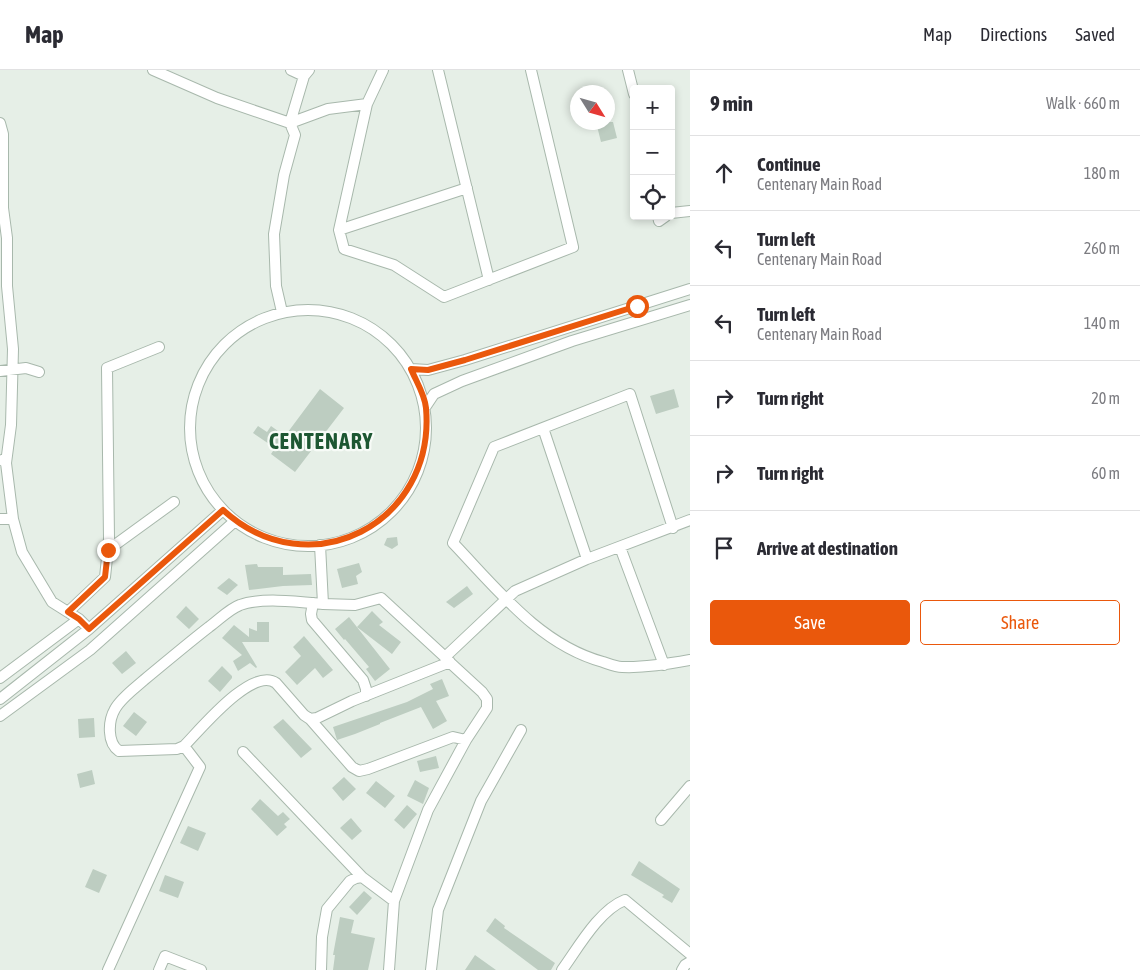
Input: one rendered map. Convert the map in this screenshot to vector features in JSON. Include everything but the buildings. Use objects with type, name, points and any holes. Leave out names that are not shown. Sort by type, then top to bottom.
[{"type":"street","points":[[153,70],[217,98],[290,123],[328,109],[367,104]]},
{"type":"street","points":[[282,312],[276,286],[274,234],[284,175],[295,135],[290,123],[306,73],[291,70]]},
{"type":"street","points":[[383,70],[367,104],[339,230],[344,249],[394,265],[444,297],[573,247],[530,70]]},
{"type":"street","points":[[438,70],[489,280]]},
{"type":"street","points":[[628,70],[632,85]]},
{"type":"street","points":[[0,123],[3,134],[3,208],[7,238],[7,286],[13,349],[11,425],[3,461],[13,520],[22,552],[52,602],[79,619],[89,629]]},
{"type":"street","points":[[339,230],[467,188]]},
{"type":"street","points":[[675,213],[690,211]]},
{"type":"street","points":[[411,369],[428,370],[465,360],[690,289]]},
{"type":"street","points":[[426,406],[434,394],[462,381],[572,341],[690,305]]},
{"type":"street","points":[[310,309],[337,313],[363,323],[386,338],[411,369],[426,406],[424,449],[414,478],[398,503],[376,524],[350,538],[320,545],[290,545],[261,536],[235,521],[223,510],[206,489],[195,463],[190,436],[194,399],[200,381],[214,357],[233,337],[256,322],[282,312],[310,309]]},
{"type":"street","points":[[68,612],[105,577],[108,550],[107,368],[159,347]]},
{"type":"street","points":[[0,371],[26,368],[39,372]]},
{"type":"street","points":[[674,528],[630,394],[494,447],[453,543],[506,599],[557,643],[592,659],[620,667],[664,665],[690,660]]},
{"type":"street","points":[[543,428],[587,559]]},
{"type":"street","points":[[108,550],[174,502]]},
{"type":"street","points":[[0,700],[89,629],[223,510]]},
{"type":"street","points":[[0,519],[13,520]]},
{"type":"street","points":[[310,719],[317,718],[447,660],[515,591],[587,559],[674,528],[690,520]]},
{"type":"street","points":[[0,716],[90,650],[235,521]]},
{"type":"street","points":[[320,545],[318,603],[310,614],[312,620],[363,680],[366,696]]},
{"type":"street","points":[[620,548],[664,665]]},
{"type":"street","points":[[389,970],[394,901],[428,810],[466,740],[486,708],[487,699],[482,692],[381,598],[355,606],[286,600],[248,603],[233,608],[134,689],[116,708],[110,719],[112,744],[119,751],[170,750],[184,746],[234,695],[249,686],[265,680],[271,680],[310,719],[352,767],[359,770],[368,769],[453,737],[466,740]]},
{"type":"street","points":[[0,678],[79,619]]},
{"type":"street","points":[[431,970],[438,910],[481,801],[521,730]]},
{"type":"street","points":[[108,970],[200,767],[184,746]]},
{"type":"street","points":[[243,752],[362,877],[394,901]]},
{"type":"street","points":[[661,820],[690,786]]},
{"type":"street","points":[[321,970],[322,937],[327,910],[350,881],[362,877]]},
{"type":"street","points":[[562,970],[597,922],[614,904],[624,900],[690,954]]},
{"type":"street","points":[[159,970],[165,956],[201,970]]},
{"type":"street","points":[[682,970],[690,962]]},
{"type":"district","name":"CENTENARY","points":[[321,441]]},
{"type":"route","points":[[108,550],[105,577],[68,612],[89,629],[223,510],[235,521],[261,536],[290,545],[320,545],[350,538],[376,524],[398,503],[414,478],[424,449],[426,406],[411,369],[428,370],[465,360],[637,306]]}]
